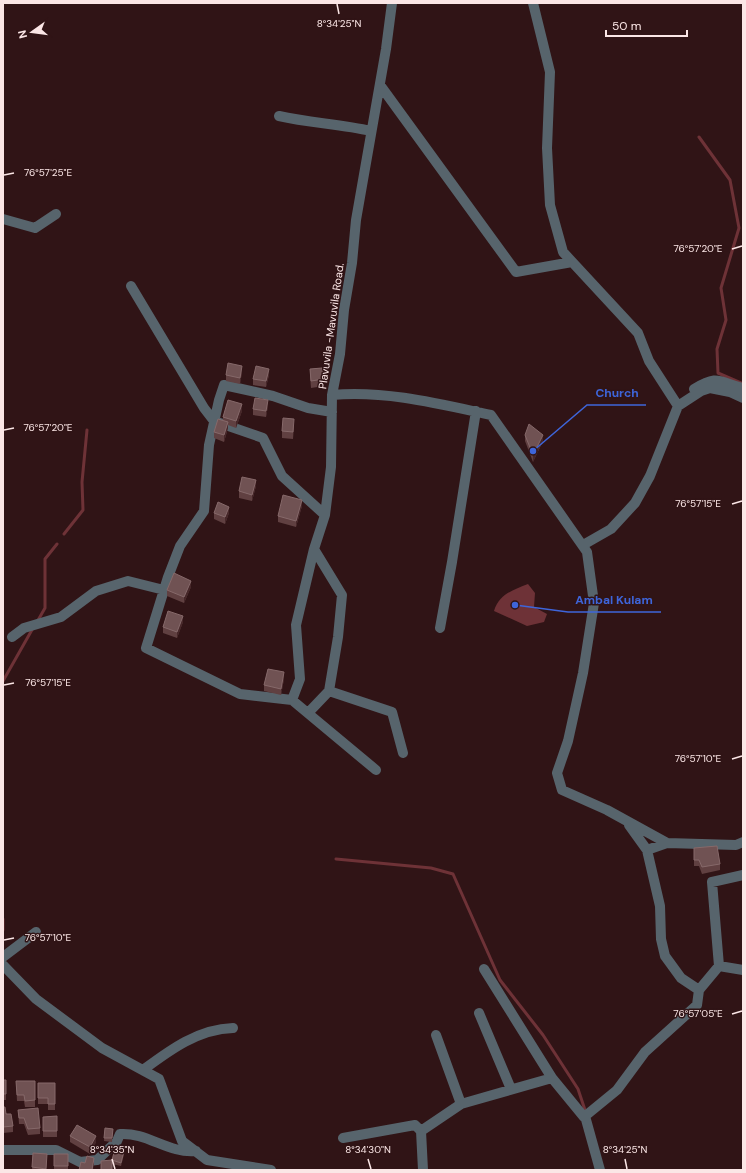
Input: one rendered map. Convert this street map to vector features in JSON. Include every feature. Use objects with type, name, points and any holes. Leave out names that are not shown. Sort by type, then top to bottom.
[{"type":"street","name":"Plavuvila -Mavuvila Road.","points":[[392,3],[386,50],[356,220],[352,263],[344,310],[340,354],[332,395],[353,393],[429,402],[492,415],[588,546],[594,604],[583,673],[568,741],[557,772],[562,790],[624,819],[667,843],[736,844],[743,842]]},
{"type":"street","points":[[533,3],[550,72],[547,148],[550,205],[563,252],[638,333],[649,361],[678,406]]},
{"type":"street","points":[[380,85],[516,272],[572,262]]},
{"type":"street","points":[[279,116],[306,122],[338,124],[371,131]]},
{"type":"street","points":[[3,218],[34,228],[56,214]]},
{"type":"street","points":[[130,286],[204,408],[214,421],[264,438],[282,476],[326,515]]},
{"type":"street","points":[[588,546],[611,529],[635,503],[650,476],[683,396],[708,380],[724,382],[743,388]]},
{"type":"street","points":[[332,412],[308,408],[273,396],[225,384],[219,400],[209,445],[204,511],[180,546],[164,590],[146,648],[240,694],[292,700],[376,770]]},
{"type":"street","points":[[678,406],[701,391],[710,388],[730,392],[743,398]]},
{"type":"street","points":[[292,700],[300,679],[296,625],[314,549],[326,515],[331,467],[332,395]]},
{"type":"street","points":[[440,628],[476,411]]},
{"type":"street","points":[[308,712],[329,691],[338,637],[342,595],[314,549]]},
{"type":"street","points":[[12,638],[26,627],[61,617],[96,591],[128,581],[164,590]]},
{"type":"street","points":[[329,691],[392,712],[403,753]]},
{"type":"street","points":[[624,819],[647,850],[660,906],[661,939],[665,956],[681,978],[700,990]]},
{"type":"street","points":[[647,850],[667,843]]},
{"type":"street","points":[[587,1114],[617,1090],[645,1052],[697,1005],[700,990],[719,966],[712,882],[743,875]]},
{"type":"street","points":[[3,957],[36,932]]},
{"type":"street","points":[[3,965],[36,999],[102,1048],[159,1079],[182,1141],[207,1160],[271,1170]]},
{"type":"street","points":[[719,966],[743,970]]},
{"type":"street","points":[[484,969],[552,1078],[587,1114],[600,1170]]},
{"type":"street","points":[[479,1013],[511,1089]]},
{"type":"street","points":[[143,1070],[171,1050],[194,1037],[216,1029],[233,1028]]},
{"type":"street","points":[[436,1034],[461,1104]]},
{"type":"street","points":[[421,1131],[461,1104],[552,1078]]},
{"type":"street","points":[[343,1138],[415,1125],[421,1131],[423,1170]]},
{"type":"street","points":[[3,1150],[56,1150],[80,1162],[97,1160],[117,1140],[120,1134],[128,1133],[142,1136],[188,1152],[196,1151]]},
{"type":"shaded area","points":[[528,584],[535,593],[534,607],[547,614],[544,622],[527,626],[494,611],[499,600],[507,593]]},
{"type":"building","points":[[228,363],[242,366],[240,378],[226,375]]},
{"type":"building","points":[[256,366],[269,369],[266,381],[253,379]]},
{"type":"building","points":[[322,368],[324,379],[311,381],[310,369]]},
{"type":"building","points":[[255,398],[268,400],[266,411],[253,409]]},
{"type":"building","points":[[228,400],[242,404],[236,421],[223,417]]},
{"type":"building","points":[[283,418],[294,419],[293,432],[282,431]]},
{"type":"building","points":[[218,419],[228,422],[224,435],[214,432]]},
{"type":"building","points":[[529,424],[543,435],[533,455],[525,435]]},
{"type":"building","points":[[242,477],[256,480],[252,495],[239,491]]},
{"type":"building","points":[[283,495],[302,500],[296,521],[278,516]]},
{"type":"building","points":[[218,502],[229,507],[225,517],[214,513]]},
{"type":"building","points":[[174,573],[191,581],[184,597],[167,590]]},
{"type":"building","points":[[168,611],[183,616],[177,632],[163,627]]},
{"type":"building","points":[[268,669],[284,672],[281,689],[264,685]]},
{"type":"building","points":[[717,846],[720,864],[702,867],[699,860],[694,860],[694,848]]},
{"type":"building","points":[[3,1080],[6,1080],[6,1094],[3,1094]]},
{"type":"building","points":[[16,1081],[35,1081],[35,1100],[25,1101],[24,1095],[17,1095]]},
{"type":"building","points":[[38,1083],[55,1083],[55,1104],[48,1104],[48,1098],[38,1098]]},
{"type":"building","points":[[3,1107],[5,1107],[6,1114],[11,1114],[13,1126],[3,1127]]},
{"type":"building","points":[[38,1108],[40,1128],[28,1129],[24,1118],[19,1118],[18,1110]]},
{"type":"building","points":[[57,1116],[57,1131],[43,1131],[43,1117]]},
{"type":"building","points":[[77,1125],[96,1136],[90,1147],[70,1136]]},
{"type":"building","points":[[105,1128],[113,1129],[112,1138],[104,1138]]},
{"type":"building","points":[[115,1149],[124,1151],[121,1163],[112,1160]]},
{"type":"building","points":[[33,1153],[47,1154],[46,1169],[32,1167]]},
{"type":"building","points":[[54,1154],[68,1154],[68,1166],[54,1166]]},
{"type":"building","points":[[87,1156],[94,1158],[92,1170],[79,1170],[81,1162],[85,1163]]},
{"type":"building","points":[[112,1160],[112,1170],[101,1170],[101,1161]]},
{"type":"waterway","points":[[699,137],[730,180],[739,228],[721,288],[726,320],[717,349],[718,373],[741,383]]},
{"type":"waterway","points":[[64,534],[83,510],[82,482],[87,430]]},
{"type":"waterway","points":[[37,622],[45,608],[45,559],[57,544]]},
{"type":"waterway","points":[[3,681],[33,628]]},
{"type":"waterway","points":[[336,859],[431,868],[453,874],[500,980],[543,1035],[578,1089],[586,1113]]},
{"type":"waterway","points":[[3,919],[3,930]]},
{"type":"place","name":"Church","points":[[533,451]]},
{"type":"place","name":"Ambal Kulam","points":[[515,605]]}]
